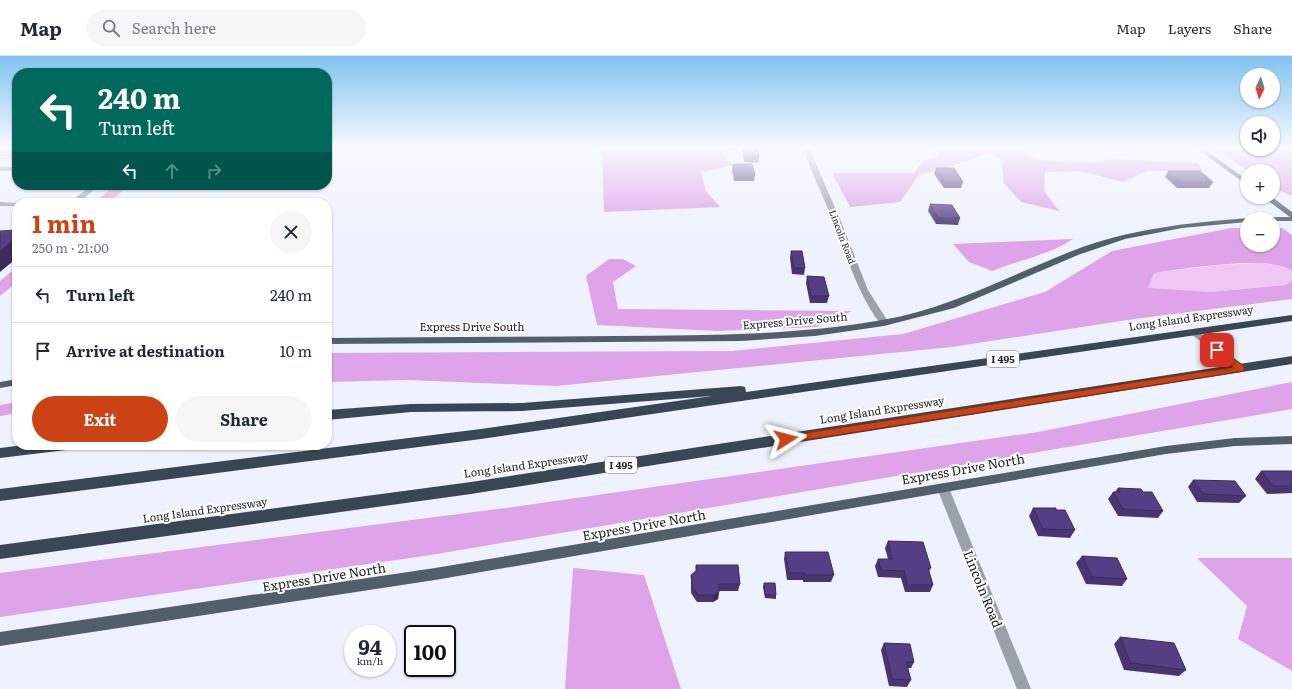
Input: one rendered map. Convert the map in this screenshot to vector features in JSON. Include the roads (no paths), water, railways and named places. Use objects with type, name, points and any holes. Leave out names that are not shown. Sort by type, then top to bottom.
[{"type":"highway","name":"Long Island Expressway","points":[[0,495],[458,437],[1292,318]]},
{"type":"highway","name":"Long Island Expressway","points":[[0,552],[486,486],[1292,360]]},
{"type":"highway","points":[[332,415],[410,408],[522,407],[704,392],[812,387]]},
{"type":"highway","points":[[0,453],[25,450]]},
{"type":"main road","points":[[1277,204],[1292,215]]},
{"type":"main road","points":[[1280,219],[1292,219]]},
{"type":"main road","name":"Express Drive South","points":[[332,341],[748,337],[815,333],[884,323],[930,312],[969,299],[1074,253],[1123,237],[1182,226],[1240,221]]},
{"type":"main road","points":[[0,385],[12,383]]},
{"type":"main road","name":"Express Drive North","points":[[0,640],[435,574],[1166,450],[1235,442],[1292,440]]},
{"type":"street","name":"Lincoln Road","points":[[819,178],[840,228],[865,296],[872,309],[884,323]]},
{"type":"street","points":[[79,198],[90,190]]},
{"type":"street","points":[[0,204],[12,204]]},
{"type":"street","points":[[1194,332],[1241,368]]},
{"type":"street","name":"Lincoln Road","points":[[943,488],[1024,689]]}]
